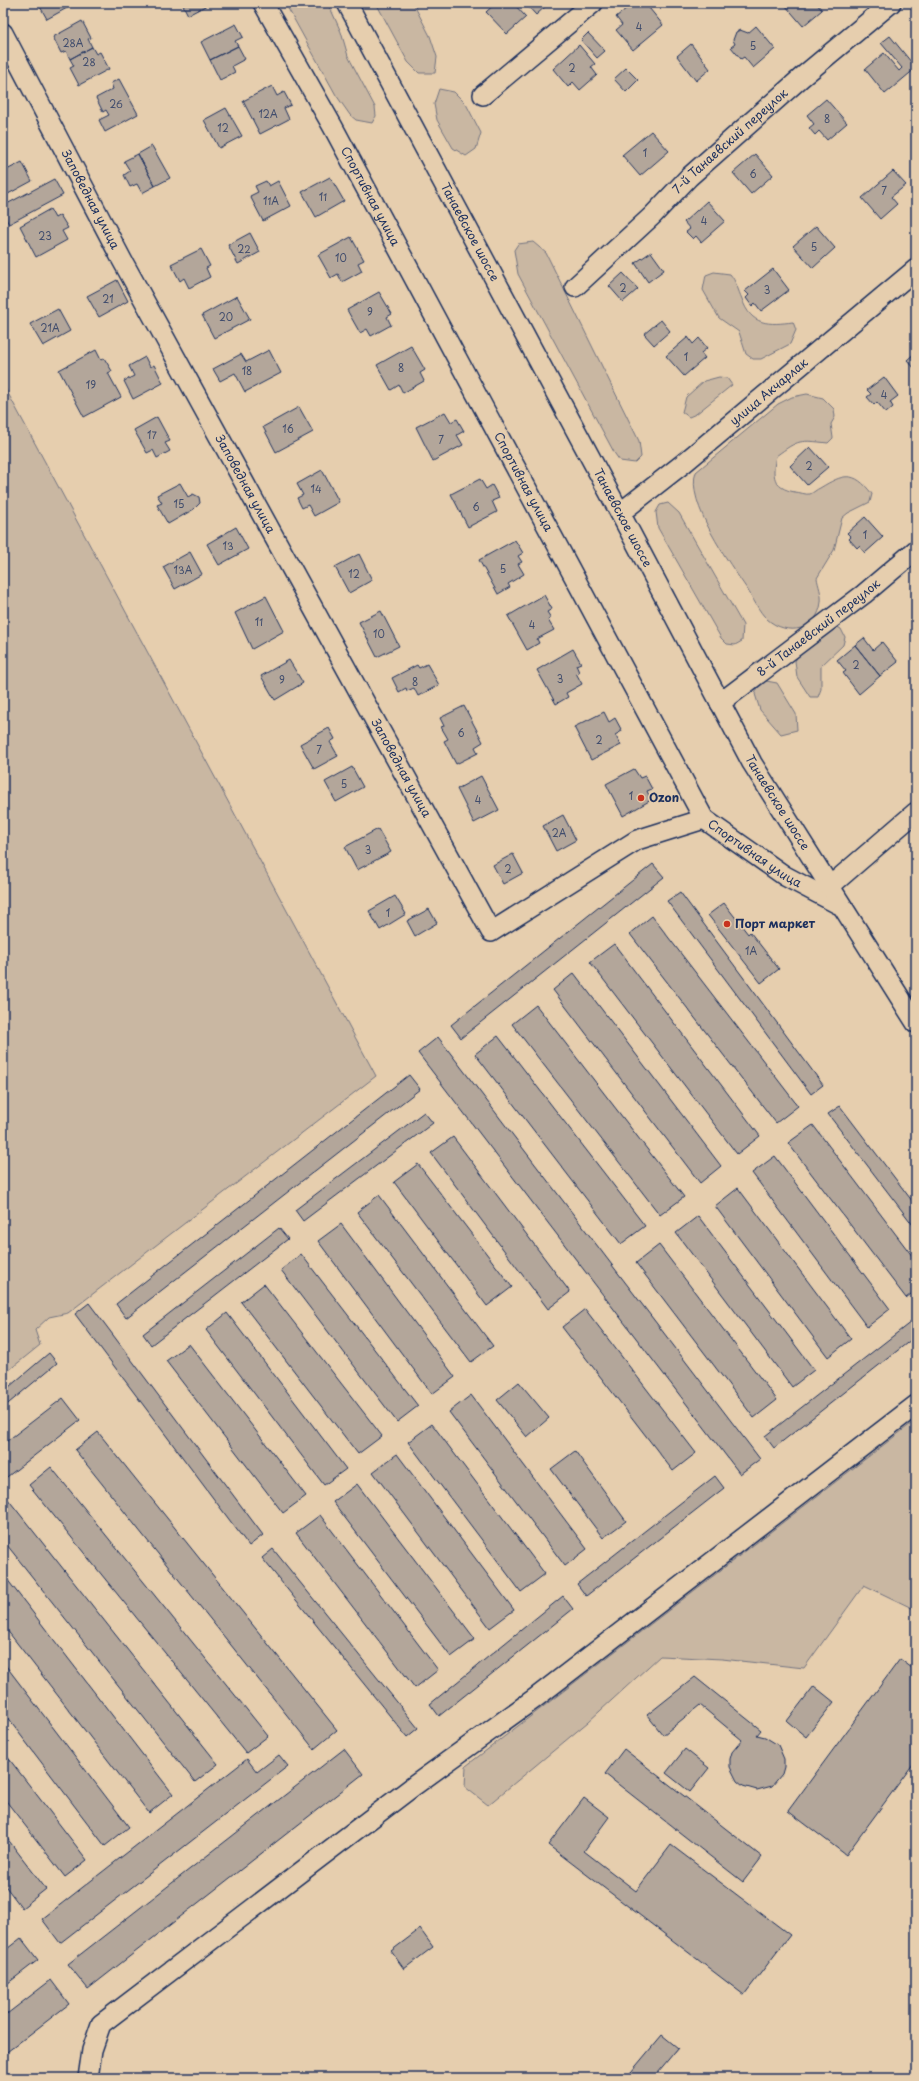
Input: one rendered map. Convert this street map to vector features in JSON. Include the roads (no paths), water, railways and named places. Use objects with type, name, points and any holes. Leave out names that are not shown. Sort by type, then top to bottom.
[{"type":"street","name":"Спортивная улица","points":[[263,3],[336,134],[704,819],[785,876],[841,906]]},
{"type":"street","name":"Танаевское шоссе","points":[[347,3],[752,763],[841,906],[916,1022]]},
{"type":"street","points":[[483,95],[593,3]]},
{"type":"street","name":"7-й Танаевский переулок","points":[[575,287],[652,216],[688,178],[802,77],[891,3]]},
{"type":"street","name":"Заповедная улица","points":[[3,33],[122,260],[492,932],[637,840],[704,819]]},
{"type":"street","name":"улица Акчарлак","points":[[620,513],[684,462],[916,269]]},
{"type":"street","name":"8-й Танаевский переулок","points":[[720,703],[864,594],[916,550]]},
{"type":"street","points":[[829,887],[916,812]]},
{"type":"street","points":[[88,2078],[92,2050],[101,2024],[408,1790],[534,1700],[916,1405]]},
{"type":"place","name":"Ozon","points":[[641,798]]},
{"type":"place","name":"Порт маркет","points":[[727,924]]}]
